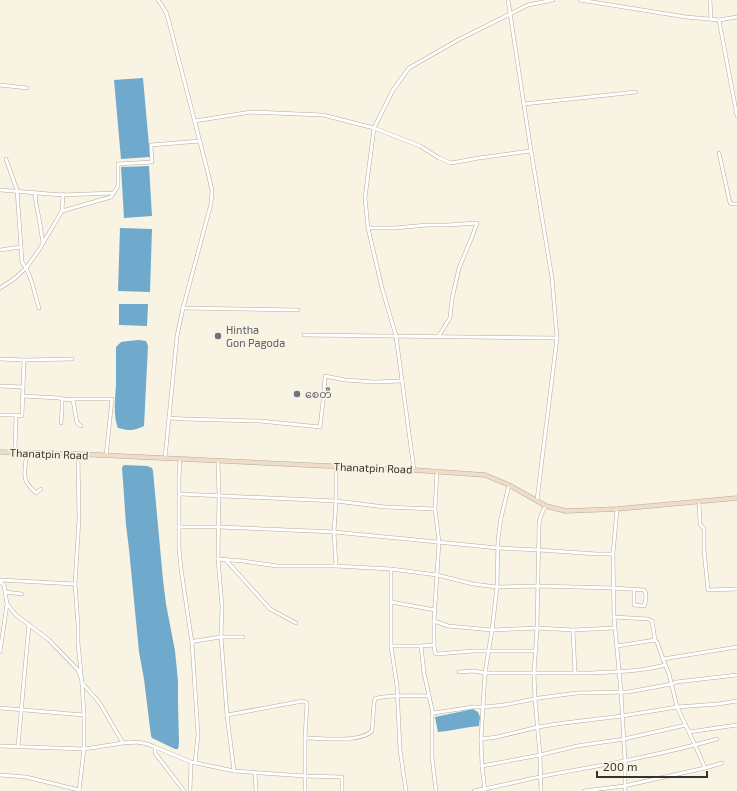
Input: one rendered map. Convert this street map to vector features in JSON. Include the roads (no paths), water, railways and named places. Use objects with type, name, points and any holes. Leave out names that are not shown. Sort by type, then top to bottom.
[{"type":"main road","name":"Thanatpin Road","points":[[0,452],[165,458],[437,471],[485,475],[509,485],[546,506],[566,511],[618,509],[737,498]]},
{"type":"street","points":[[158,0],[166,12],[170,22],[212,191],[211,204],[177,336],[165,458]]},
{"type":"street","points":[[508,0],[552,278],[557,338],[537,500]]},
{"type":"street","points":[[414,470],[396,336],[382,288],[368,228],[365,198],[374,128],[393,90],[409,68],[458,40],[528,5],[553,0]]},
{"type":"street","points":[[580,0],[719,20],[737,18]]},
{"type":"street","points":[[710,0],[711,19]]},
{"type":"street","points":[[719,20],[737,116]]},
{"type":"street","points":[[0,85],[27,88]]},
{"type":"street","points":[[524,104],[636,92]]},
{"type":"street","points":[[194,121],[251,112],[323,115],[374,128],[420,146],[439,158],[451,163],[531,151]]},
{"type":"street","points":[[62,211],[110,197],[118,186],[118,164],[152,162],[151,145],[200,141]]},
{"type":"street","points":[[719,153],[730,202],[737,204]]},
{"type":"street","points":[[6,159],[17,191],[22,262],[26,267],[33,285],[38,308]]},
{"type":"street","points":[[0,190],[63,194],[113,193]]},
{"type":"street","points":[[35,192],[43,244]]},
{"type":"street","points":[[0,288],[14,279],[26,267],[43,244],[62,211],[63,194]]},
{"type":"street","points":[[368,228],[395,228],[477,223],[459,268],[452,300],[450,318],[438,337]]},
{"type":"street","points":[[0,250],[21,247]]},
{"type":"street","points":[[183,308],[298,310]]},
{"type":"street","points":[[304,335],[557,338]]},
{"type":"street","points":[[0,358],[24,360],[72,359]]},
{"type":"street","points":[[0,415],[22,416],[24,360]]},
{"type":"street","points":[[170,418],[260,421],[320,427],[325,376],[345,380],[374,382],[402,380]]},
{"type":"street","points":[[0,386],[22,387]]},
{"type":"street","points":[[22,396],[62,399],[112,399],[106,456]]},
{"type":"street","points":[[60,423],[62,399]]},
{"type":"street","points":[[72,399],[74,400],[77,423],[80,426]]},
{"type":"street","points":[[15,452],[16,415]]},
{"type":"street","points":[[27,453],[25,475],[26,482],[36,493],[41,489]]},
{"type":"street","points":[[0,775],[26,777],[79,791],[84,749],[84,715],[75,584],[79,519],[78,454]]},
{"type":"street","points":[[180,459],[179,548],[192,643],[198,735],[190,791]]},
{"type":"street","points":[[218,461],[220,495],[218,559],[222,606],[221,637],[227,715],[234,771]]},
{"type":"street","points":[[336,467],[334,532],[336,566]]},
{"type":"street","points":[[437,471],[435,509],[439,542],[434,621],[434,645],[436,653],[535,651]]},
{"type":"street","points":[[485,790],[481,739],[485,673],[497,586],[498,548],[501,518],[509,485]]},
{"type":"street","points":[[180,494],[220,495],[336,502],[385,507],[435,509]]},
{"type":"street","points":[[699,502],[700,524],[704,530],[704,550],[708,590],[737,589]]},
{"type":"street","points":[[541,791],[534,673],[537,628],[539,550],[538,526],[539,518],[546,506]]},
{"type":"street","points":[[618,509],[613,588],[614,628],[617,646],[624,738],[625,791]]},
{"type":"street","points":[[179,527],[219,527],[334,532],[498,548],[614,554]]},
{"type":"street","points":[[218,559],[277,566],[336,566],[391,569],[437,575],[473,584],[497,586],[613,588],[634,589],[644,590],[646,591],[644,606],[634,605],[634,589]]},
{"type":"street","points":[[225,559],[270,609],[296,623]]},
{"type":"street","points":[[391,569],[391,646],[397,686],[400,750],[406,791]]},
{"type":"street","points":[[0,581],[75,584]]},
{"type":"street","points":[[0,581],[4,585],[7,604],[0,652]]},
{"type":"street","points":[[6,592],[22,594]]},
{"type":"street","points":[[391,602],[435,610]]},
{"type":"street","points":[[7,604],[16,615],[49,640],[78,670],[82,684],[99,702],[123,743]]},
{"type":"street","points":[[614,617],[651,619],[655,640],[669,674],[677,707],[705,768]]},
{"type":"street","points":[[434,621],[448,626],[492,630],[537,628],[573,630],[614,628]]},
{"type":"street","points":[[18,746],[29,624]]},
{"type":"street","points":[[573,630],[576,673]]},
{"type":"street","points":[[192,643],[195,641],[221,637],[243,637]]},
{"type":"street","points":[[617,646],[655,640]]},
{"type":"street","points":[[391,646],[434,645]]},
{"type":"street","points":[[421,646],[424,673],[433,714],[432,757],[436,791]]},
{"type":"street","points":[[662,659],[737,647]]},
{"type":"street","points":[[459,672],[619,672],[665,665]]},
{"type":"street","points":[[433,714],[473,707],[504,706],[577,693],[628,692],[676,682],[737,675]]},
{"type":"street","points":[[305,738],[355,738],[366,735],[372,731],[374,703],[375,699],[378,697],[429,696]]},
{"type":"street","points":[[227,715],[303,701],[307,703],[305,738],[305,791]]},
{"type":"street","points":[[481,739],[564,723],[622,716],[677,707],[737,702]]},
{"type":"street","points":[[0,708],[84,715]]},
{"type":"street","points":[[482,766],[686,725]]},
{"type":"street","points":[[689,732],[737,725]]},
{"type":"street","points":[[474,791],[485,790],[717,739]]},
{"type":"street","points":[[0,746],[84,749],[137,741],[147,743],[193,763],[234,771],[342,777],[342,791]]},
{"type":"street","points":[[154,747],[156,753],[184,791]]},
{"type":"street","points":[[585,791],[624,786],[722,763]]},
{"type":"street","points":[[255,772],[256,791]]},
{"type":"water","points":[[143,78],[150,157],[121,159],[114,80]]},
{"type":"water","points":[[149,166],[152,216],[124,218],[121,167]]},
{"type":"water","points":[[120,228],[152,229],[150,292],[118,291]]},
{"type":"water","points":[[119,304],[148,304],[147,326],[119,325]]},
{"type":"water","points":[[139,340],[146,341],[148,346],[144,426],[134,430],[126,430],[118,428],[115,418],[116,347],[121,342]]},
{"type":"water","points":[[124,465],[147,466],[152,468],[153,471],[163,580],[175,651],[178,681],[178,749],[152,738],[151,736],[139,652],[126,525],[122,468]]},
{"type":"water","points":[[473,709],[478,712],[480,717],[479,726],[438,732],[435,717]]},
{"type":"place","name":"Hintha Gon Pagoda","points":[[218,336]]},
{"type":"place","name":"စေတီ","points":[[297,394]]}]
